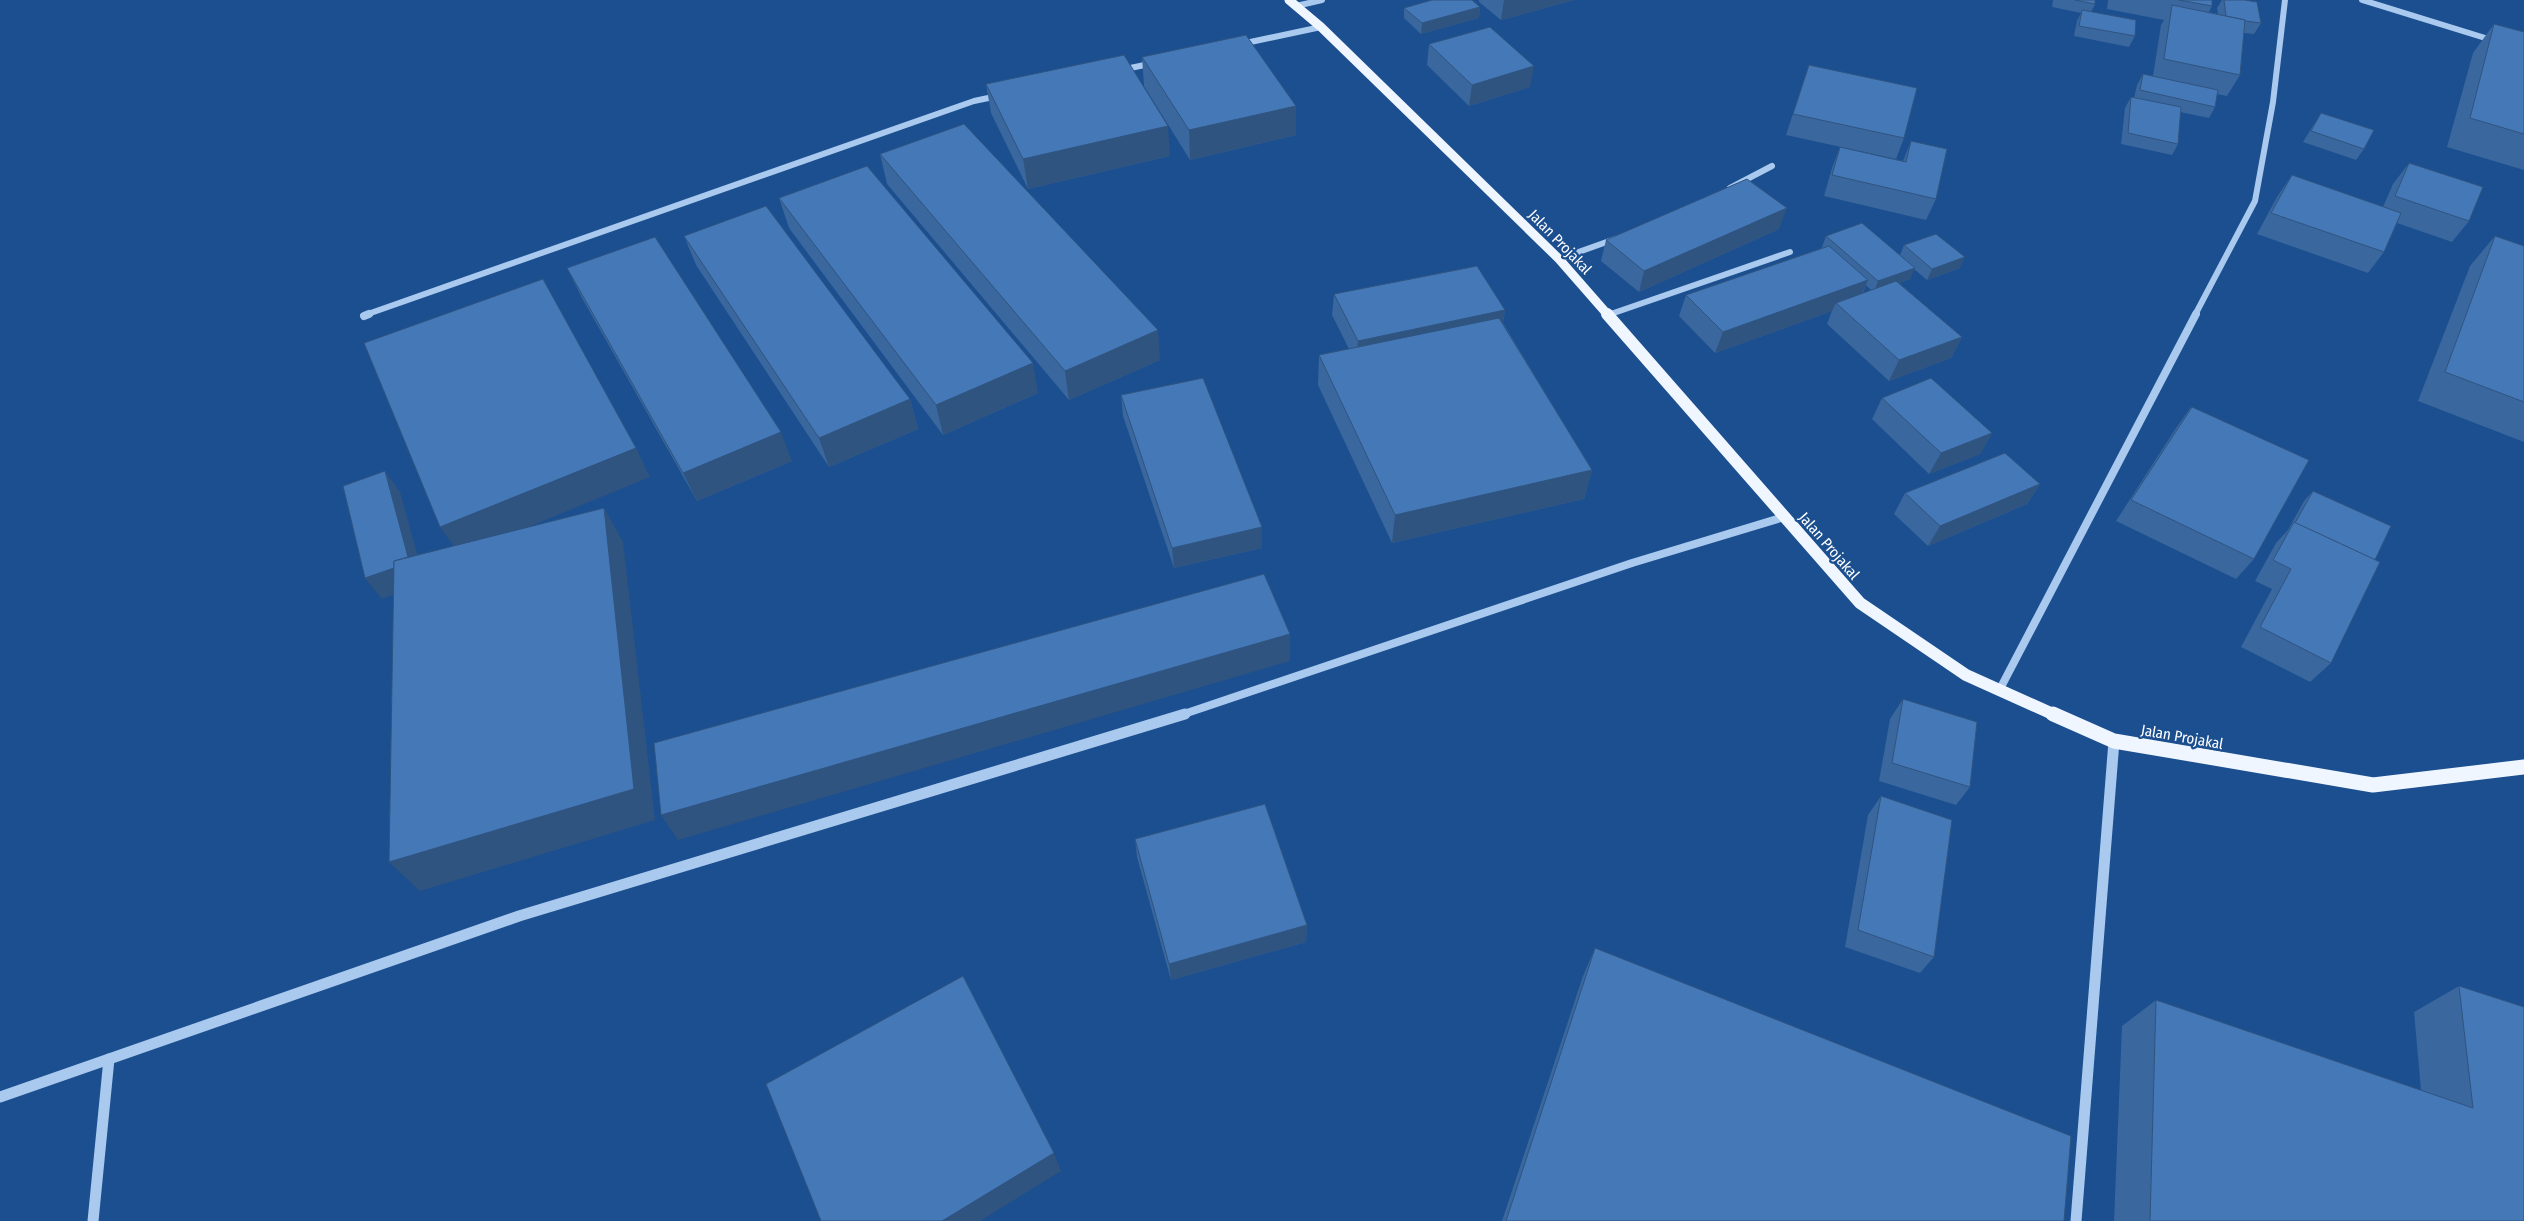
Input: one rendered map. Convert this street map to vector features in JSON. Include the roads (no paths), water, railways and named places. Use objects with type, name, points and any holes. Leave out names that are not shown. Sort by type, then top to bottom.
[{"type":"main road","name":"Jalan Projakal","points":[[1293,3],[1321,27],[1444,150],[1559,259],[1860,603],[1966,675],[2114,741],[2373,785],[2524,767]]},
{"type":"street","points":[[1293,3],[1322,0]]},
{"type":"street","points":[[2000,689],[2255,201],[2272,102],[2286,0]]},
{"type":"street","points":[[2362,0],[2505,44]]},
{"type":"street","points":[[1234,45],[1321,27]]},
{"type":"street","points":[[1109,72],[1167,60]]},
{"type":"street","points":[[364,316],[974,101],[1003,95]]},
{"type":"street","points":[[1719,194],[1772,166]]},
{"type":"street","points":[[1559,259],[1621,237]]},
{"type":"street","points":[[1608,315],[1790,252]]},
{"type":"street","points":[[0,1097],[519,916],[1184,714],[1388,647],[1632,562],[1784,517]]},
{"type":"street","points":[[2076,1221],[2114,741]]},
{"type":"street","points":[[93,1221],[109,1059]]}]
